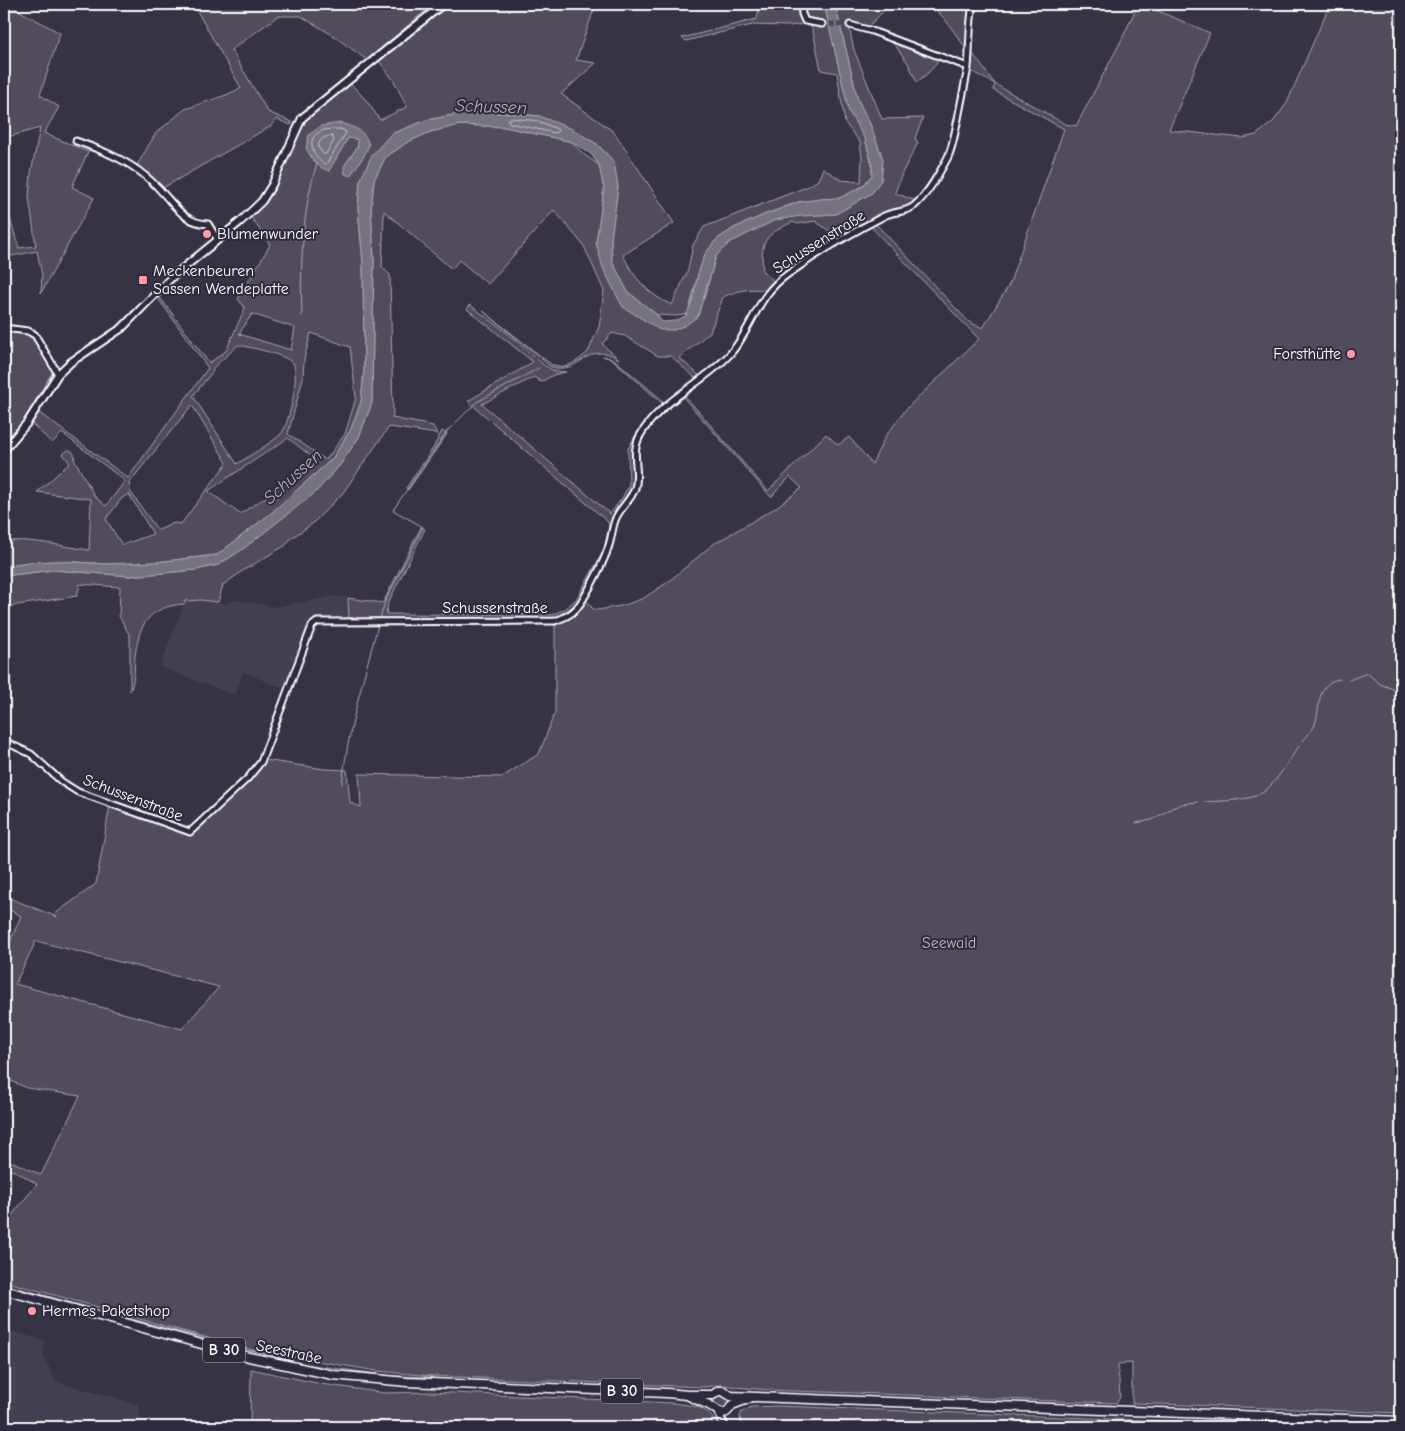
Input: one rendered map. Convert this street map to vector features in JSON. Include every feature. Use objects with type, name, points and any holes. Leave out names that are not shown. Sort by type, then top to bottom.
[{"type":"main road","name":"Seestraße","points":[[4,1290],[286,1366],[361,1379],[687,1395]]},
{"type":"main road","name":"B 30","points":[[687,1395],[713,1395],[718,1391],[723,1391],[731,1400],[754,1397],[1401,1421]]},
{"type":"main road","name":"B 30","points":[[687,1395],[722,1412]]},
{"type":"main road","points":[[711,1406],[710,1402],[713,1395]]},
{"type":"main road","points":[[722,1412],[731,1400]]},
{"type":"street","points":[[4,450],[27,423],[58,374],[71,362],[122,328],[171,278],[241,221],[262,201],[272,185],[302,118],[443,4]]},
{"type":"street","points":[[801,4],[805,21],[822,24]]},
{"type":"street","points":[[850,25],[872,31],[968,67],[973,4]]},
{"type":"street","name":"Schussenstraße","points":[[4,741],[31,754],[62,782],[78,792],[190,832],[248,778],[261,762],[312,626],[317,622],[555,621],[567,616],[575,610],[582,600],[605,557],[617,515],[633,495],[636,478],[635,448],[642,431],[668,403],[696,384],[730,353],[738,343],[762,300],[788,274],[886,215],[908,210],[916,205],[937,177],[949,155],[956,130],[968,67]]},
{"type":"street","points":[[76,141],[112,155],[139,171],[162,191],[183,216],[196,222],[208,224],[218,240]]},
{"type":"street","points":[[4,328],[28,331],[36,335],[58,374]]},
{"type":"street","points":[[722,1412],[726,1427]]},
{"type":"street","points":[[4,1419],[12,1426],[18,1427]]},
{"type":"shaded area","points":[[334,596],[348,598],[349,619],[320,619],[319,624],[315,627],[290,691],[243,672],[235,695],[160,667],[185,601],[201,600],[226,604],[238,600],[276,607]]},
{"type":"shaded area","points":[[4,1297],[13,1300],[4,1329]]},
{"type":"shaded area","points":[[4,1329],[45,1341],[43,1355],[56,1382],[138,1404],[141,1427],[4,1427]]},
{"type":"green space","points":[[4,4],[60,33],[40,95],[59,107],[44,133],[88,152],[72,187],[94,198],[41,293],[42,275],[37,251],[6,257],[4,269],[4,200],[19,248],[36,246],[29,197],[31,173],[40,128],[4,138]]},
{"type":"green space","points":[[193,4],[433,4],[367,60],[334,36],[301,16],[278,16],[231,50],[268,112],[292,122],[291,125],[276,119],[271,126],[161,189],[136,167],[156,133],[185,109],[241,88]]},
{"type":"green space","points":[[447,4],[596,4],[576,60],[596,63],[561,94],[614,132],[674,223],[623,255],[643,285],[663,301],[672,305],[688,270],[693,245],[704,227],[809,186],[818,180],[823,168],[841,180],[861,182],[862,158],[860,142],[845,123],[837,73],[821,70],[813,31],[805,14],[804,4],[824,4],[849,111],[865,139],[872,164],[872,175],[863,186],[840,198],[798,202],[734,228],[716,240],[705,255],[688,314],[677,316],[657,315],[628,292],[612,260],[611,239],[618,187],[614,162],[597,144],[539,116],[507,113],[463,113],[427,120],[391,134],[360,181],[358,209],[363,263],[364,371],[361,402],[351,429],[332,459],[270,514],[217,555],[156,562],[108,564],[59,561],[29,562],[4,566],[4,542],[34,542],[89,550],[91,499],[37,492],[70,463],[63,454],[68,450],[72,451],[75,456],[74,459],[95,497],[106,506],[125,481],[62,433],[52,443],[31,423],[38,412],[128,478],[208,368],[157,297],[158,295],[209,363],[226,351],[245,308],[238,299],[270,245],[251,217],[264,205],[277,181],[295,131],[302,121],[350,83],[366,100],[380,120],[407,107],[394,81],[379,61]],"holes":[[[341,123],[369,145],[350,176],[352,155],[358,146],[357,139],[348,138],[333,163]],[[252,314],[295,328],[291,350],[239,334]],[[311,333],[350,347],[356,398],[345,434],[326,460],[288,434],[303,378],[304,359]],[[238,345],[283,357],[293,363],[295,369],[293,399],[281,434],[237,464],[193,396],[213,371],[212,369]],[[192,405],[227,463],[181,524],[174,523],[159,530],[130,491],[129,483]],[[288,438],[316,460],[306,467],[303,473],[240,514],[208,491]],[[129,494],[153,534],[122,545],[106,519],[122,498]]]},
{"type":"green space","points":[[760,4],[799,4],[803,24],[790,26],[752,25],[686,41],[682,38],[757,19]]},
{"type":"green space","points":[[835,4],[890,4],[868,27],[848,23],[854,50],[882,119],[923,118],[915,138],[918,143],[902,173],[895,193],[916,201],[909,207],[878,214],[843,237],[831,232],[815,221],[798,224],[793,222],[770,235],[766,240],[762,253],[763,272],[775,282],[766,290],[744,290],[723,297],[710,332],[679,358],[701,377],[673,398],[667,400],[696,379],[671,356],[658,356],[625,336],[612,333],[602,344],[619,359],[600,353],[593,354],[566,368],[551,367],[483,311],[552,365],[565,367],[577,361],[588,352],[599,327],[604,291],[584,246],[554,210],[488,284],[459,260],[452,269],[384,211],[382,267],[390,275],[392,418],[433,426],[437,434],[389,427],[342,494],[312,524],[290,539],[286,545],[223,585],[218,602],[185,601],[184,604],[162,609],[154,613],[143,626],[139,635],[134,679],[130,691],[130,636],[119,616],[120,587],[80,584],[77,596],[4,607],[4,576],[53,570],[130,576],[196,570],[218,565],[243,549],[315,492],[340,465],[359,437],[372,403],[374,257],[371,210],[374,180],[385,158],[406,143],[430,132],[460,125],[505,127],[572,142],[583,154],[599,165],[604,189],[596,243],[615,292],[674,330],[704,299],[716,256],[729,243],[775,220],[800,216],[836,214],[872,193],[881,180],[883,159],[870,124],[858,100]]},
{"type":"green space","points":[[930,4],[971,4],[967,50],[945,19]]},
{"type":"green space","name":"Seewald","points":[[1138,4],[1142,4],[1210,33],[1169,130],[1242,138],[1256,135],[1273,122],[1287,103],[1329,6],[1347,9],[1349,4],[1401,4],[1401,1413],[1132,1403],[1132,1363],[1118,1364],[1120,1397],[1116,1403],[783,1391],[722,1385],[702,1387],[432,1376],[377,1371],[251,1350],[4,1281],[4,1225],[37,1184],[15,1171],[4,1169],[4,1161],[13,1162],[41,1175],[80,1096],[27,1088],[4,1078],[4,956],[21,916],[4,907],[4,896],[57,917],[55,914],[96,884],[110,805],[184,833],[193,833],[256,773],[264,760],[324,769],[347,770],[350,803],[361,807],[359,774],[502,777],[539,754],[555,712],[555,623],[577,611],[585,599],[593,609],[599,610],[625,605],[644,598],[668,582],[712,545],[775,508],[802,488],[790,477],[771,497],[682,396],[684,395],[768,491],[826,434],[838,445],[849,437],[872,464],[885,437],[907,408],[979,339],[870,226],[875,223],[969,322],[983,328],[1009,285],[1064,129],[993,90],[995,84],[1065,124],[1076,126],[1122,39]],"holes":[[[36,941],[219,987],[182,1029],[15,984]]]},
{"type":"green space","points":[[891,40],[937,57],[938,62],[917,82],[908,63]]},
{"type":"green space","points":[[970,50],[995,84],[969,70]]},
{"type":"green space","points":[[470,305],[506,332],[544,365],[554,371],[566,372],[553,375],[541,382],[534,377],[482,404],[610,514],[629,485],[628,449],[636,434],[662,403],[634,443],[634,485],[628,498],[612,517],[606,549],[585,589],[574,605],[557,618],[349,619],[348,598],[383,603],[421,527],[425,529],[388,603],[386,614],[551,615],[565,609],[577,598],[604,550],[609,526],[608,522],[468,401],[533,362],[467,309]]},
{"type":"green space","points":[[4,326],[35,329],[58,366],[53,371],[25,418],[4,444]]},
{"type":"green space","points":[[612,359],[662,400],[662,403]]},
{"type":"green space","points":[[442,431],[447,434],[408,490],[406,488]]},
{"type":"green space","points":[[4,1284],[109,1313],[4,1287]]},
{"type":"green space","points":[[113,1314],[304,1364],[393,1376],[433,1377],[429,1380],[423,1380],[333,1372],[273,1360],[116,1318]]},
{"type":"green space","points":[[251,1369],[321,1384],[385,1393],[431,1392],[672,1403],[699,1408],[709,1414],[719,1427],[250,1427]]},
{"type":"green space","points":[[721,1393],[727,1395],[729,1401],[727,1407],[721,1409],[715,1407],[713,1401],[715,1395]]},
{"type":"green space","points":[[777,1406],[1299,1427],[742,1427],[741,1413],[751,1407]]},
{"type":"water","points":[[824,4],[835,4],[858,100],[870,124],[883,159],[881,180],[872,193],[836,214],[800,216],[775,220],[729,243],[716,256],[698,316],[686,325],[674,330],[660,330],[623,307],[603,268],[596,243],[604,189],[599,165],[591,154],[572,142],[505,127],[460,125],[430,132],[406,143],[385,158],[374,180],[371,210],[374,257],[372,403],[359,437],[340,465],[316,492],[243,549],[218,565],[196,570],[130,576],[53,570],[4,576],[4,566],[29,562],[59,561],[108,564],[156,562],[217,555],[270,514],[332,459],[351,429],[361,402],[364,371],[363,263],[358,208],[360,181],[372,155],[391,134],[427,120],[463,113],[507,113],[539,116],[572,129],[597,144],[614,162],[618,187],[611,239],[612,261],[628,292],[657,315],[662,322],[675,321],[686,316],[693,299],[698,274],[705,254],[716,240],[734,228],[799,202],[840,198],[863,186],[872,175],[872,164],[865,139],[849,112]]},
{"type":"water","points":[[341,123],[362,132],[369,145],[350,176],[345,174],[344,166],[358,146],[357,139],[348,138],[329,171],[312,159],[306,148],[309,135],[321,126]]},
{"type":"waterway","points":[[302,316],[303,239],[308,200],[317,164]]},
{"type":"waterway","points":[[380,619],[385,602],[423,527],[393,510],[448,430],[477,402],[539,368]]},
{"type":"waterway","points":[[342,784],[352,724],[378,625]]},
{"type":"waterway","points":[[1349,680],[1367,673],[1380,684],[1401,692]]},
{"type":"waterway","points":[[1303,741],[1315,724],[1323,690],[1332,681],[1340,679]]},
{"type":"waterway","points":[[1204,802],[1236,800],[1260,794],[1265,791],[1283,770],[1299,746]]},
{"type":"waterway","points":[[1136,823],[1152,820],[1182,804],[1198,802]]},
{"type":"tunnel","points":[[822,24],[850,25]]},
{"type":"place","name":"Blumenwunder","points":[[207,234]]},
{"type":"place","name":"Meckenbeuren Sassen Wendeplatte","points":[[143,280]]},
{"type":"place","name":"Forsthütte","points":[[1351,354]]},
{"type":"place","name":"Hermes Paketshop","points":[[32,1311]]},
{"type":"water label","name":"Schussen","points":[[491,107]]},
{"type":"water label","name":"Schussen","points":[[293,477]]}]
